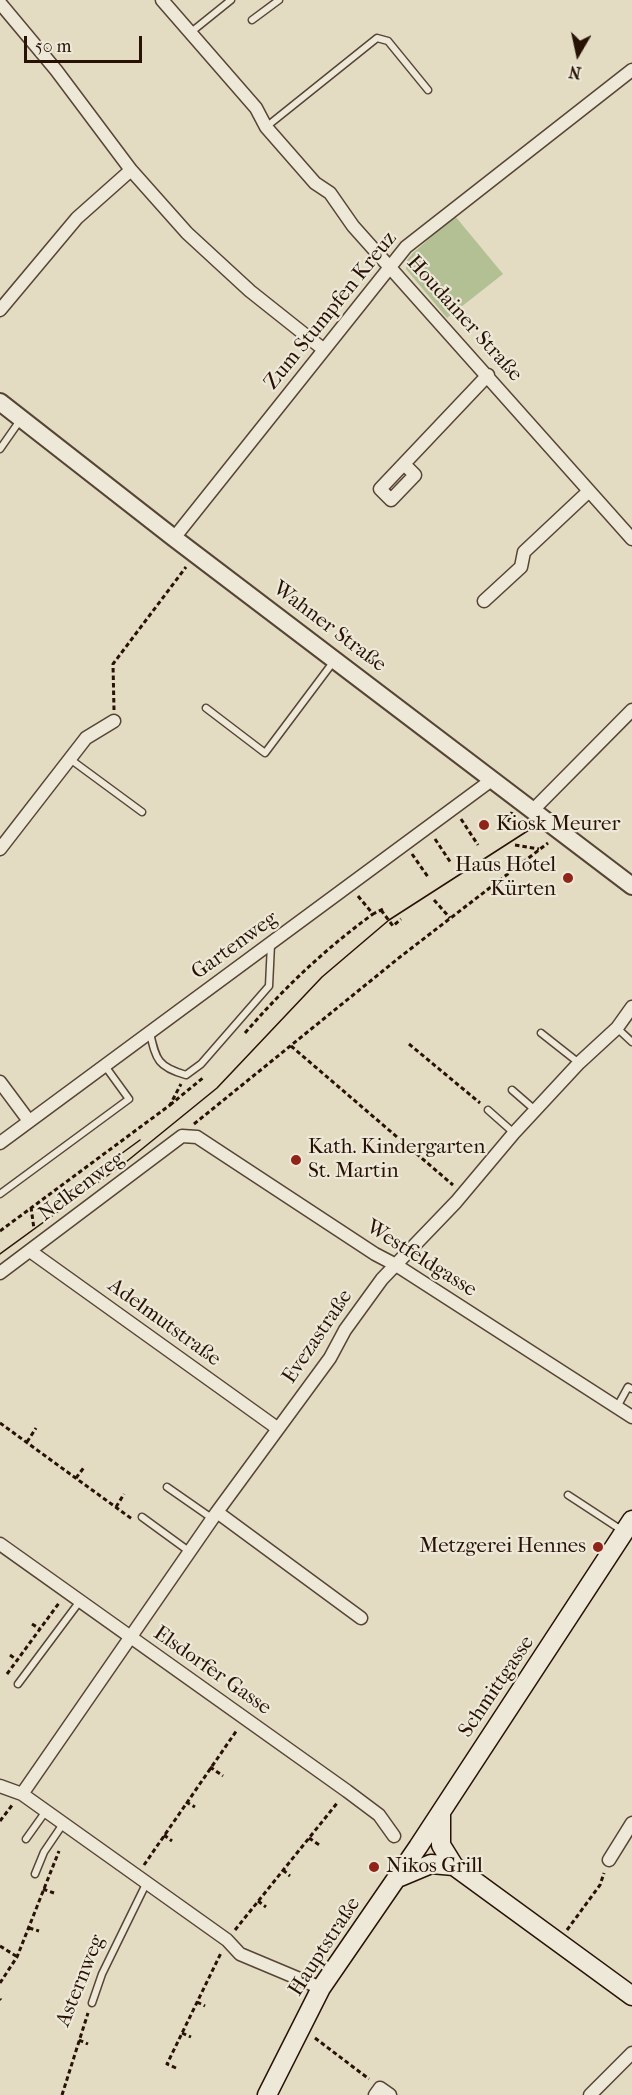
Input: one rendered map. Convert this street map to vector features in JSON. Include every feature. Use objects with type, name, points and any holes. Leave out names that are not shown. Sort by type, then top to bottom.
[{"type":"main road","name":"Schmittgasse","points":[[398,1878],[628,1526]]},
{"type":"main road","points":[[441,1813],[441,1845],[454,1866],[632,1996]]},
{"type":"main road","points":[[398,1878],[432,1864],[454,1866]]},
{"type":"main road","name":"Hauptstraße","points":[[267,2095],[321,1988],[398,1878]]},
{"type":"street","name":"Houdainer Straße","points":[[162,0],[256,108],[266,126],[315,183],[330,193],[353,226],[632,539]]},
{"type":"street","points":[[0,3],[56,70],[131,170],[195,240],[250,291],[324,349]]},
{"type":"street","name":"Zum Stumpfen Kreuz","points":[[174,538],[406,247],[632,70]]},
{"type":"street","points":[[0,310],[77,218],[131,170]]},
{"type":"street","points":[[404,464],[488,375]]},
{"type":"street","name":"Wahner Straße","points":[[0,402],[174,538],[632,886]]},
{"type":"street","points":[[484,601],[521,567],[524,552],[589,491]]},
{"type":"street","points":[[532,810],[632,710]]},
{"type":"street","points":[[0,849],[86,738],[114,721]]},
{"type":"street","name":"Gartenweg","points":[[0,1143],[493,780]]},
{"type":"street","name":"Evezastraße","points":[[22,1794],[277,1428],[287,1418],[330,1358],[345,1330],[370,1296],[456,1202],[514,1132],[579,1063],[617,1028],[632,1007]]},
{"type":"street","points":[[0,1082],[29,1121]]},
{"type":"street","name":"Nelkenweg","points":[[0,1273],[182,1136],[188,1134]]},
{"type":"street","name":"Westfeldgasse","points":[[188,1134],[197,1137],[375,1254],[396,1265],[632,1417]]},
{"type":"street","name":"Adelmutstraße","points":[[34,1248],[277,1428]]},
{"type":"street","points":[[215,1516],[361,1618]]},
{"type":"street","name":"Elsdorfer Gasse","points":[[0,1544],[347,1791],[379,1815],[394,1836]]},
{"type":"street","points":[[0,1786],[22,1794],[227,1940],[240,1954],[321,1988]]},
{"type":"street","points":[[609,1860],[632,1822]]},
{"type":"street","points":[[590,2095],[632,2053]]},
{"type":"lane","points":[[190,33],[231,0]]},
{"type":"lane","points":[[252,20],[279,0]]},
{"type":"lane","points":[[266,126],[376,38],[388,41],[429,90]]},
{"type":"lane","points":[[0,449],[21,418]]},
{"type":"lane","points":[[206,708],[266,753],[335,659]]},
{"type":"lane","points":[[69,759],[142,812]]},
{"type":"lane","points":[[150,1033],[154,1054],[165,1069],[186,1075],[201,1064],[270,986],[271,944]]},
{"type":"lane","points":[[617,1028],[632,1042]]},
{"type":"lane","points":[[541,1033],[579,1063]]},
{"type":"lane","points":[[0,1194],[129,1099],[105,1066]]},
{"type":"lane","points":[[512,1090],[536,1110]]},
{"type":"lane","points":[[488,1110],[514,1132]]},
{"type":"lane","points":[[617,1407],[628,1387],[632,1389]]},
{"type":"lane","points":[[167,1487],[215,1516]]},
{"type":"lane","points":[[568,1495],[628,1526]]},
{"type":"lane","points":[[142,1517],[191,1552]]},
{"type":"lane","points":[[18,1684],[80,1600]]},
{"type":"lane","points":[[26,1839],[46,1811]]},
{"type":"lane","points":[[35,1874],[44,1852],[66,1826]]},
{"type":"lane","name":"Asternweg","points":[[92,2003],[141,1880]]},
{"type":"path","points":[[114,721],[113,664],[196,554]]},
{"type":"path","points":[[454,808],[478,845]]},
{"type":"path","points":[[428,828],[451,863]]},
{"type":"path","points":[[188,1134],[196,1121],[450,918],[562,833]]},
{"type":"path","points":[[405,844],[428,877]]},
{"type":"path","points":[[515,845],[539,849]]},
{"type":"path","points":[[350,885],[373,914]]},
{"type":"path","points":[[434,900],[450,918]]},
{"type":"path","points":[[240,1038],[279,994],[331,944],[383,909],[393,926],[401,919]]},
{"type":"path","points":[[409,1044],[488,1110]]},
{"type":"path","points":[[291,1046],[462,1192]]},
{"type":"path","points":[[0,1231],[170,1105],[210,1072]]},
{"type":"path","points":[[170,1105],[186,1075]]},
{"type":"path","points":[[31,1207],[34,1248]]},
{"type":"path","points":[[0,1423],[134,1520],[142,1517]]},
{"type":"path","points":[[27,1442],[36,1428]]},
{"type":"path","points":[[76,1478],[85,1466]]},
{"type":"path","points":[[116,1507],[124,1494]]},
{"type":"path","points":[[7,1674],[68,1592]]},
{"type":"path","points":[[32,1624],[40,1629]]},
{"type":"path","points":[[10,1655],[17,1660]]},
{"type":"path","points":[[141,1880],[164,1836],[186,1802],[246,1719]]},
{"type":"path","points":[[210,1767],[223,1776]]},
{"type":"path","points":[[176,2068],[167,2064],[227,1940],[347,1791]]},
{"type":"path","points":[[0,1821],[22,1794]]},
{"type":"path","points":[[186,1802],[195,1808]]},
{"type":"path","points":[[0,1983],[17,1957],[66,1826]]},
{"type":"path","points":[[164,1836],[172,1841]]},
{"type":"path","points":[[309,1838],[321,1846]]},
{"type":"path","points":[[558,1941],[600,1885],[609,1860]]},
{"type":"path","points":[[283,1870],[290,1876]]},
{"type":"path","points":[[43,1889],[54,1893]]},
{"type":"path","points":[[258,1901],[266,1907]]},
{"type":"path","points":[[28,1927],[39,1931]]},
{"type":"path","points":[[0,1946],[17,1957]]},
{"type":"path","points":[[197,2002],[205,2006]]},
{"type":"path","name":"Asternweg","points":[[62,2095],[68,2081],[65,2080],[78,2040],[92,2003]]},
{"type":"path","points":[[182,2033],[190,2037]]},
{"type":"path","points":[[309,2033],[382,2093]]},
{"type":"path","points":[[78,2040],[88,2044]]},
{"type":"path","points":[[68,2081],[74,2083]]},
{"type":"green space","points":[[455,216],[503,274],[447,318],[406,269],[407,260],[413,253]]},
{"type":"tram line","points":[[0,1254],[126,1162],[217,1088],[322,977],[389,920],[529,830]]},
{"type":"tram line","points":[[99,1170],[140,1140]]},
{"type":"place","name":"Kiosk Meurer","points":[[484,825]]},
{"type":"place","name":"Haus Hotel Kürten","points":[[568,878]]},
{"type":"place","name":"Kath. Kindergarten St. Martin","points":[[296,1160]]},
{"type":"place","name":"Metzgerei Hennes","points":[[598,1547]]},
{"type":"place","name":"Nikos Grill","points":[[374,1867]]}]
